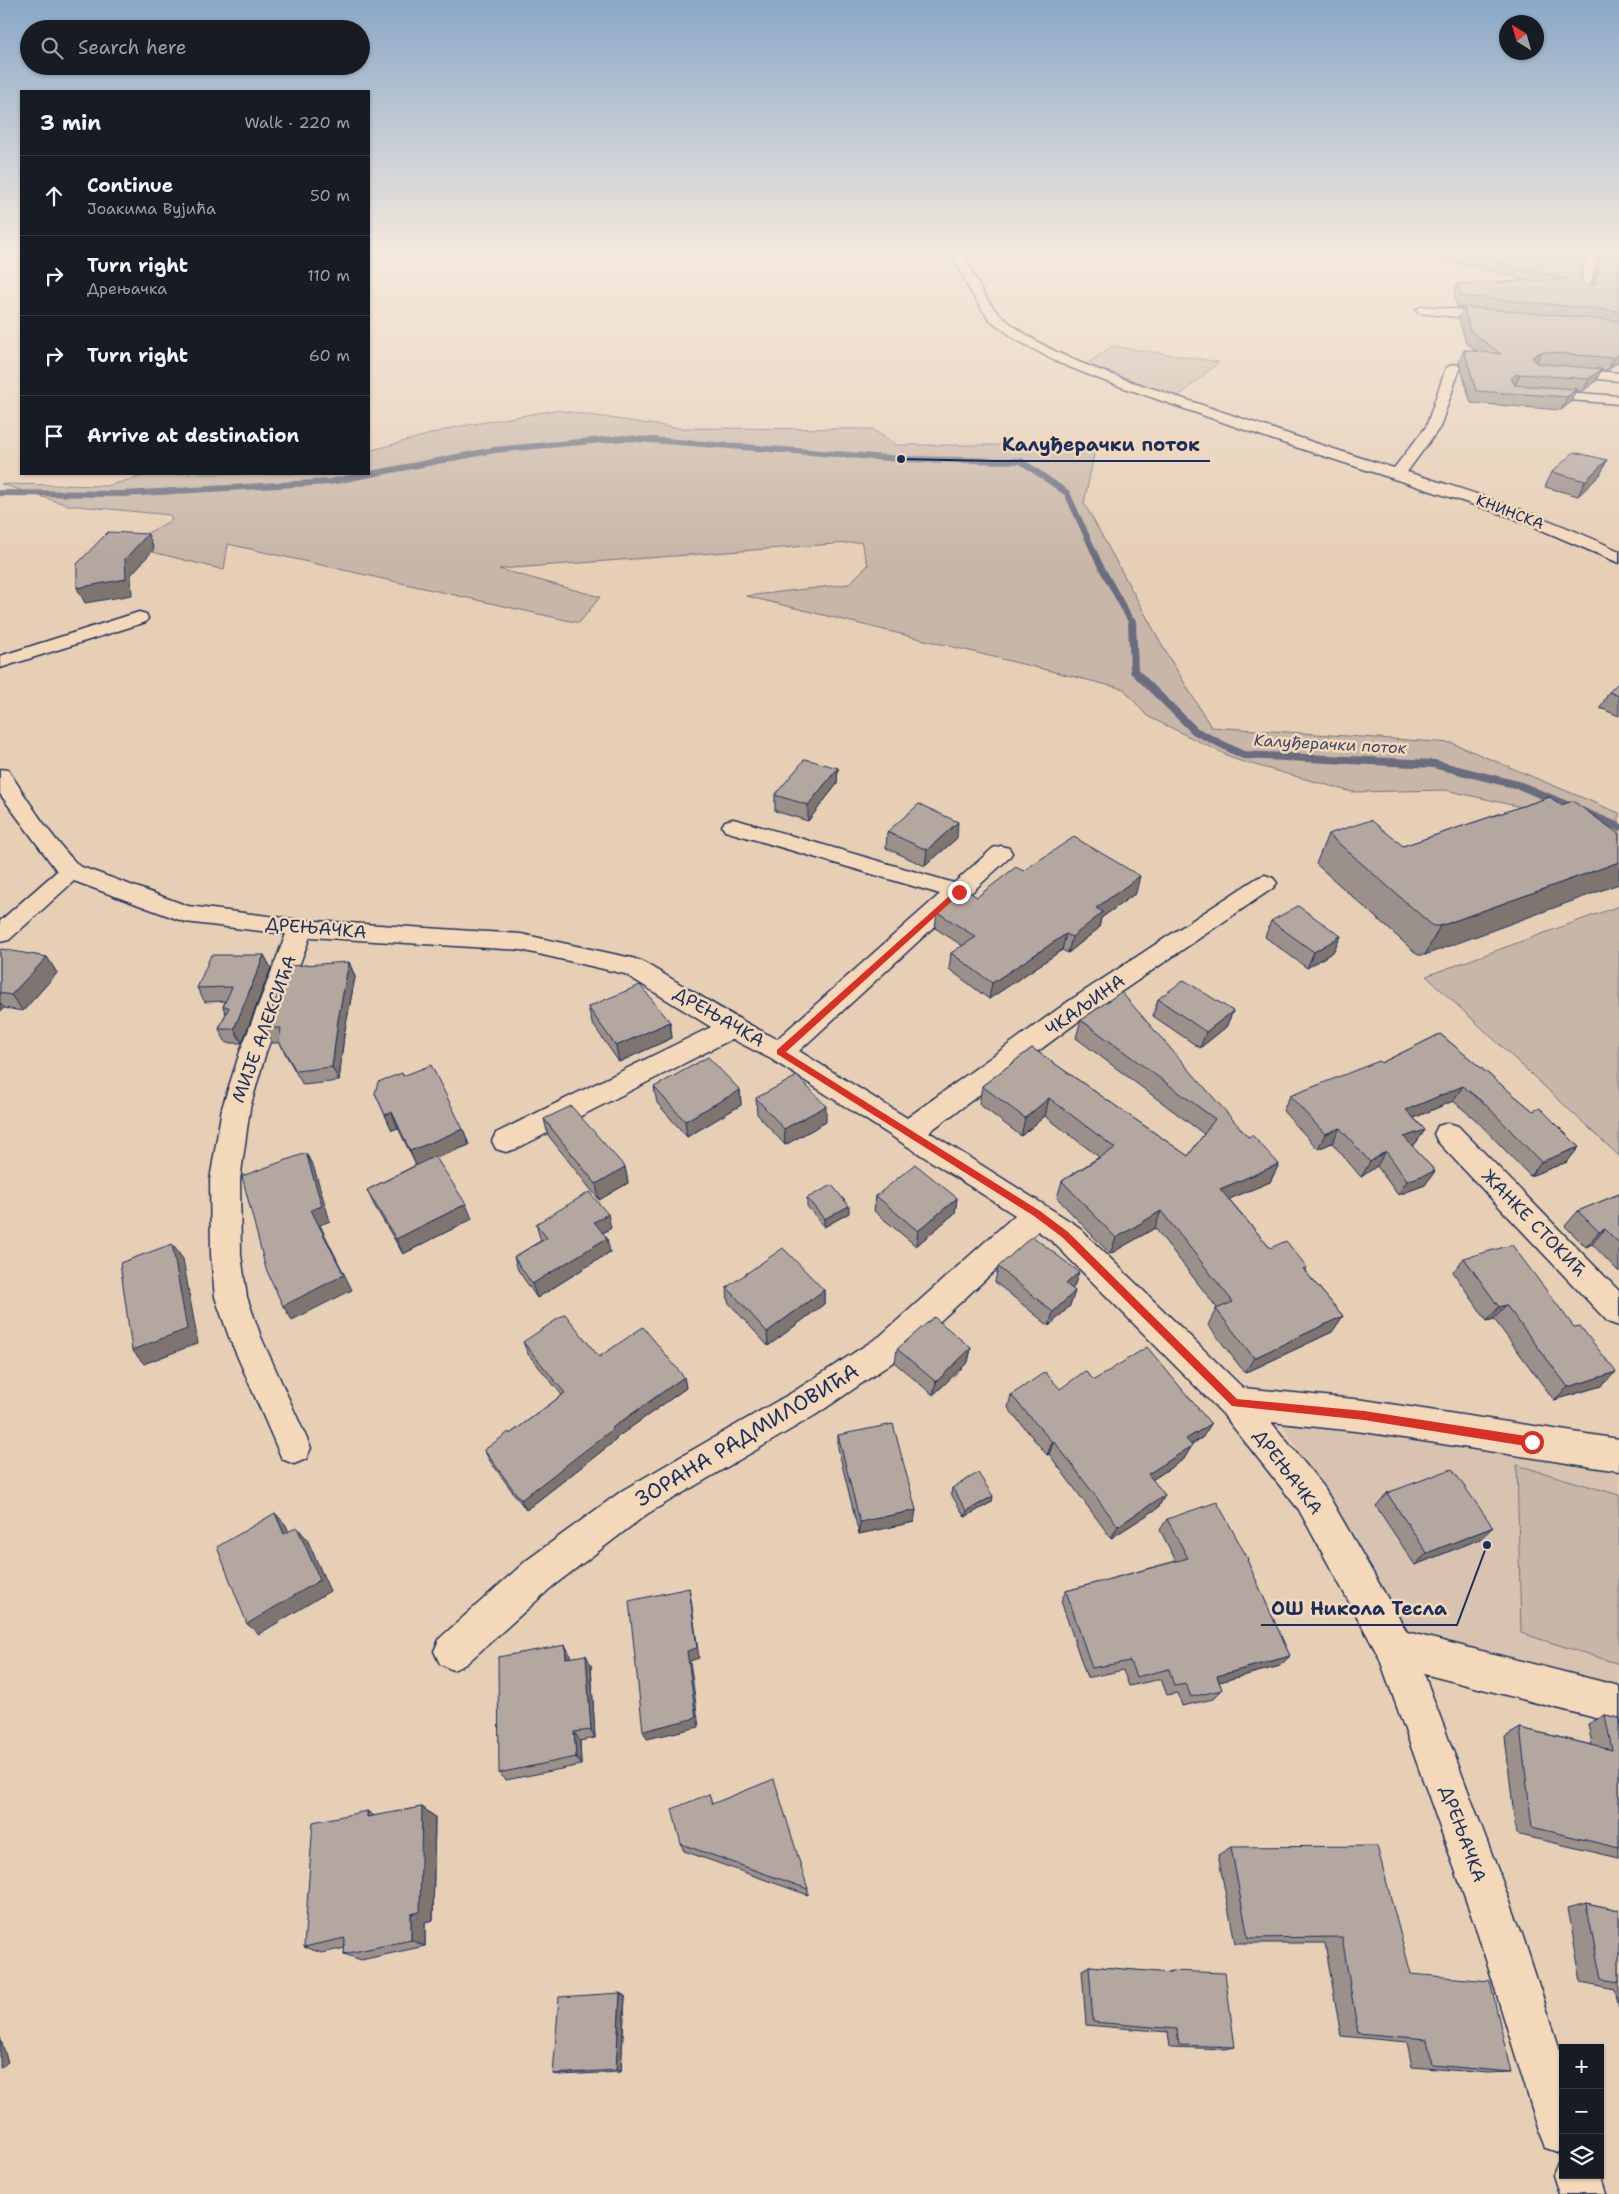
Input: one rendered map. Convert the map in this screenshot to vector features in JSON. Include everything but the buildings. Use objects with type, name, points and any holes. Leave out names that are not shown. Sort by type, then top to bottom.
[{"type":"street","name":"КНИНСКА","points":[[1049,352],[1100,374],[1276,435],[1526,517],[1619,558]]},
{"type":"street","points":[[1398,474],[1433,427],[1453,368]]},
{"type":"street","points":[[1545,370],[1619,377]]},
{"type":"street","points":[[1525,393],[1619,400]]},
{"type":"street","points":[[0,662],[139,618]]},
{"type":"street","name":"ДРЕЊАЧКА","points":[[2,784],[60,860],[71,871],[185,914],[301,928],[521,942],[632,967],[688,999],[732,1028],[780,1052],[1037,1214],[1065,1234],[1235,1403],[1311,1498],[1395,1648],[1500,1934],[1559,2119]]},
{"type":"street","points":[[733,826],[959,892]]},
{"type":"street","points":[[780,1052],[1001,853]]},
{"type":"street","points":[[0,934],[71,871]]},
{"type":"street","name":"ЧКАЉИНА","points":[[908,1132],[1078,1008],[1265,883]]},
{"type":"street","name":"МИЈЕ АЛЕКСИЋА","points":[[294,1448],[245,1337],[231,1297],[226,1255],[225,1180],[236,1108],[253,1052],[301,928]]},
{"type":"street","points":[[506,1142],[732,1028]]},
{"type":"street","name":"ЖАНКЕ СТОКИЋ","points":[[1448,1134],[1619,1312]]},
{"type":"street","name":"ЗОРАНА РАДМИЛОВИЋА","points":[[453,1650],[540,1574],[635,1502],[806,1403],[891,1346],[1037,1214]]},
{"type":"street","points":[[1235,1403],[1364,1416],[1619,1455]]},
{"type":"street","points":[[1395,1648],[1619,1705]]},
{"type":"street","points":[[1578,2179],[1583,2194]]},
{"type":"shaded area","points":[[1103,352],[1155,352],[1219,362],[1178,397],[1087,364]]},
{"type":"shaded area","points":[[556,410],[676,428],[872,429],[896,445],[1096,445],[1084,503],[1167,654],[1211,727],[1452,743],[1619,813],[1619,841],[1570,818],[1446,790],[1352,792],[1237,760],[1147,716],[1124,689],[746,596],[849,584],[868,565],[861,542],[499,569],[600,597],[579,623],[228,544],[224,570],[125,545],[172,520],[170,515],[68,505],[1,484],[106,486],[148,475],[370,475],[370,451],[456,427]]},
{"type":"shaded area","points":[[1619,906],[1619,1156],[1426,976]]},
{"type":"shaded area","points":[[1269,1402],[1619,1455],[1619,1696],[1408,1634]]},
{"type":"shaded area","points":[[1517,1465],[1619,1495],[1619,1664],[1521,1633]]},
{"type":"waterway","name":"Калуђерачки поток","points":[[370,474],[494,450],[624,438],[901,459],[1021,461],[1067,493],[1099,563],[1132,623]]},
{"type":"waterway","name":"Калуђерачки поток","points":[[0,493],[123,494],[330,482],[366,475]]},
{"type":"waterway","name":"Калуђерачки поток","points":[[1132,622],[1134,671],[1195,731],[1243,755],[1434,764],[1521,786],[1619,827]]},
{"type":"place","name":"Калуђерачки поток","points":[[901,459]]},
{"type":"place","name":"ОШ Никола Тесла","points":[[1487,1545]]},
{"type":"route","points":[[959,892],[780,1052],[1037,1214],[1065,1234],[1235,1403],[1364,1416],[1532,1442]]}]
